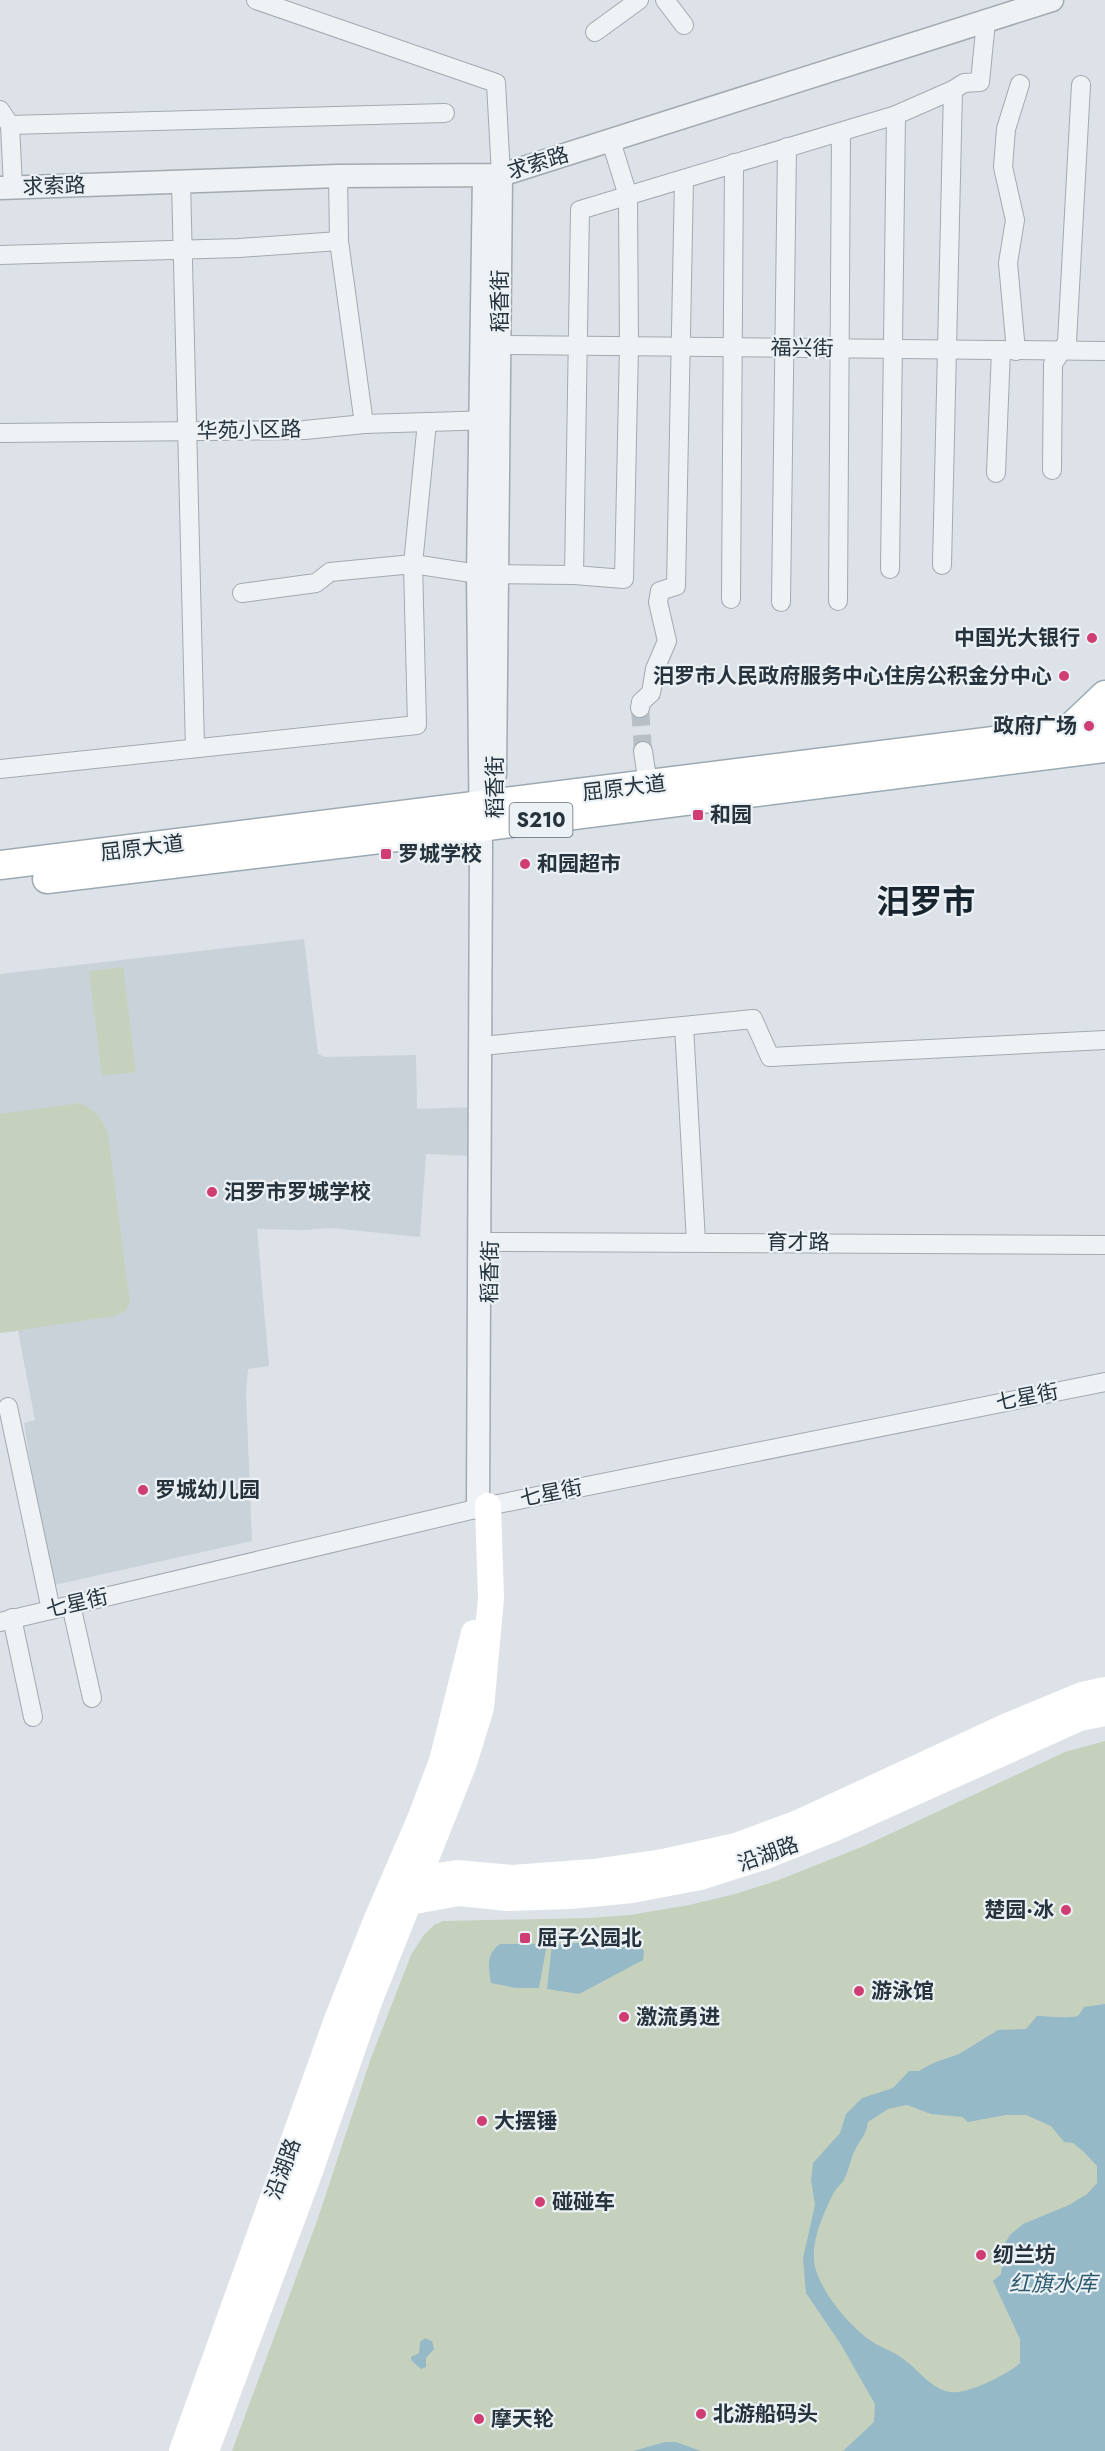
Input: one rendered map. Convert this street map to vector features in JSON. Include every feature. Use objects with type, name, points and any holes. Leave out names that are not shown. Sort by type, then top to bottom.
[{"type":"main road","points":[[1089,750],[1105,695]]},
{"type":"main road","name":"屈原大道","points":[[0,865],[487,816],[1089,750],[1105,727]]},
{"type":"main road","name":"屈原大道","points":[[0,885],[487,816],[648,785],[1089,750]]},
{"type":"main road","points":[[418,1879],[464,1763],[481,1708],[491,1598],[483,1507]]},
{"type":"main road","name":"沿湖路","points":[[206,2451],[310,2171],[365,2012],[442,1761],[476,1628],[483,1507]]},
{"type":"main road","name":"沿湖路","points":[[400,1896],[459,1893],[508,1898],[570,1896],[632,1890],[700,1877],[766,1856],[831,1830],[1089,1701]]},
{"type":"main road","name":"沿湖路","points":[[1089,1701],[1105,1713]]},
{"type":"main road","name":"沿湖路","points":[[182,2451],[338,2017],[400,1896],[418,1879],[457,1873],[512,1878],[593,1872],[663,1862],[736,1846],[798,1823],[1007,1726],[1089,1701]]},
{"type":"main road","points":[[441,1822],[444,1853],[457,1873]]},
{"type":"street","points":[[256,0],[496,83],[492,175],[489,421]]},
{"type":"street","points":[[595,32],[639,0]]},
{"type":"street","points":[[664,0],[684,25]]},
{"type":"street","name":"求索路","points":[[7,187],[338,176],[492,175],[611,141],[1052,0]]},
{"type":"street","points":[[574,575],[580,210],[897,115],[964,83],[980,82],[986,21]]},
{"type":"street","points":[[996,473],[1008,351],[1008,263],[1015,220],[1004,167],[1006,129],[1020,84]]},
{"type":"street","points":[[1052,470],[1053,364],[1067,342],[1081,85]]},
{"type":"street","points":[[942,565],[953,90]]},
{"type":"street","points":[[7,187],[5,117],[445,113]]},
{"type":"street","points":[[890,569],[897,115]]},
{"type":"street","points":[[838,601],[841,132]]},
{"type":"street","points":[[242,593],[316,583],[330,572],[413,564],[487,574],[574,575],[624,579],[628,346],[627,196],[611,141]]},
{"type":"street","points":[[781,602],[787,147]]},
{"type":"street","points":[[730,599],[734,162]]},
{"type":"street","name":"稻香街","points":[[483,1507],[490,1242],[492,1045],[487,816],[489,421],[500,345],[492,175]]},
{"type":"street","points":[[338,176],[339,241],[364,424]]},
{"type":"street","points":[[640,708],[641,702],[651,693],[655,669],[666,641],[658,602],[660,591],[676,586],[684,179]]},
{"type":"street","points":[[181,181],[185,250],[195,748]]},
{"type":"street","points":[[0,255],[185,250],[339,241]]},
{"type":"street","name":"福兴街","points":[[500,345],[1105,351]]},
{"type":"street","name":"华苑小区路","points":[[0,433],[305,430],[364,424],[489,421]]},
{"type":"street","points":[[0,769],[417,724],[413,564],[427,422]]},
{"type":"street","points":[[643,751],[648,785]]},
{"type":"street","points":[[483,1507],[487,816]]},
{"type":"street","points":[[492,1045],[753,1019],[770,1057],[1105,1040]]},
{"type":"street","points":[[684,1026],[696,1242]]},
{"type":"street","name":"育才路","points":[[490,1242],[1105,1245]]},
{"type":"street","name":"七星街","points":[[6,1620],[483,1507],[1105,1382]]},
{"type":"street","points":[[8,1407],[51,1610]]},
{"type":"street","points":[[70,1605],[92,1698]]},
{"type":"street","points":[[6,1620],[33,1717]]},
{"type":"shaded area","name":"汨罗市罗城学校","points":[[304,939],[318,1054],[325,1057],[416,1055],[417,1109],[473,1107],[473,1156],[426,1154],[420,1237],[331,1228],[257,1229],[269,1366],[248,1369],[246,1394],[252,1541],[50,1586],[24,1423],[35,1420],[18,1331],[0,1333],[0,974]]},
{"type":"green space","points":[[123,967],[136,1072],[102,1076],[89,971]]},
{"type":"green space","points":[[79,1103],[97,1115],[108,1134],[130,1303],[125,1311],[115,1316],[0,1333],[0,1114]]},
{"type":"green space","points":[[1105,1741],[1105,2451],[232,2451],[317,2221],[371,2058],[411,1955],[423,1936],[434,1925],[443,1921],[630,1915],[735,1894],[776,1881],[864,1846],[1065,1752]]},
{"type":"water","points":[[636,1941],[644,1951],[643,1960],[579,1994],[547,1989],[552,1944]]},
{"type":"water","points":[[500,1944],[547,1944],[539,1988],[516,1988],[491,1983],[490,1957]]},
{"type":"water","name":"红旗水库","points":[[1105,2004],[1105,2451],[843,2451],[874,2422],[875,2404],[840,2343],[806,2293],[803,2258],[815,2205],[811,2180],[813,2163],[840,2133],[846,2114],[862,2098],[893,2088],[909,2071],[919,2071],[933,2063],[959,2054],[998,2030],[1026,2029],[1037,2016],[1078,2016],[1084,2007]],"holes":[[[907,2105],[931,2114],[962,2117],[968,2122],[1006,2115],[1026,2115],[1051,2126],[1064,2142],[1073,2143],[1097,2166],[1097,2183],[1087,2194],[1069,2205],[1023,2224],[1010,2235],[1005,2243],[1001,2274],[993,2281],[1020,2339],[1020,2363],[986,2383],[957,2392],[937,2387],[902,2358],[868,2339],[847,2320],[821,2283],[814,2260],[815,2243],[823,2217],[834,2192],[844,2180],[853,2154],[865,2134],[868,2122],[888,2109]]]},
{"type":"water","points":[[425,2338],[432,2341],[434,2349],[426,2358],[426,2367],[421,2369],[411,2360],[411,2357],[419,2353],[420,2342]]},
{"type":"water","points":[[665,2442],[676,2442],[701,2451],[633,2451]]},
{"type":"tunnel","points":[[640,708],[643,751]]},
{"type":"place","name":"中国光大银行","points":[[1092,638]]},
{"type":"place","name":"汨罗市人民政府服务中心住房公积金分中心","points":[[1064,676]]},
{"type":"place","name":"政府广场","points":[[1089,726]]},
{"type":"place","name":"和园","points":[[698,815]]},
{"type":"place","name":"罗城学校","points":[[386,854]]},
{"type":"place","name":"和园超市","points":[[525,864]]},
{"type":"place","name":"汨罗市罗城学校","points":[[212,1192]]},
{"type":"place","name":"罗城幼儿园","points":[[143,1490]]},
{"type":"place","name":"楚园·冰","points":[[1066,1910]]},
{"type":"place","name":"屈子公园北","points":[[525,1938]]},
{"type":"place","name":"游泳馆","points":[[859,1991]]},
{"type":"place","name":"激流勇进","points":[[624,2017]]},
{"type":"place","name":"大摆锤","points":[[482,2121]]},
{"type":"place","name":"碰碰车","points":[[540,2202]]},
{"type":"place","name":"纫兰坊","points":[[981,2255]]},
{"type":"place","name":"北游船码头","points":[[701,2414]]},
{"type":"place","name":"摩天轮","points":[[479,2419]]},
{"type":"district","name":"汨罗市","points":[[926,901]]}]
